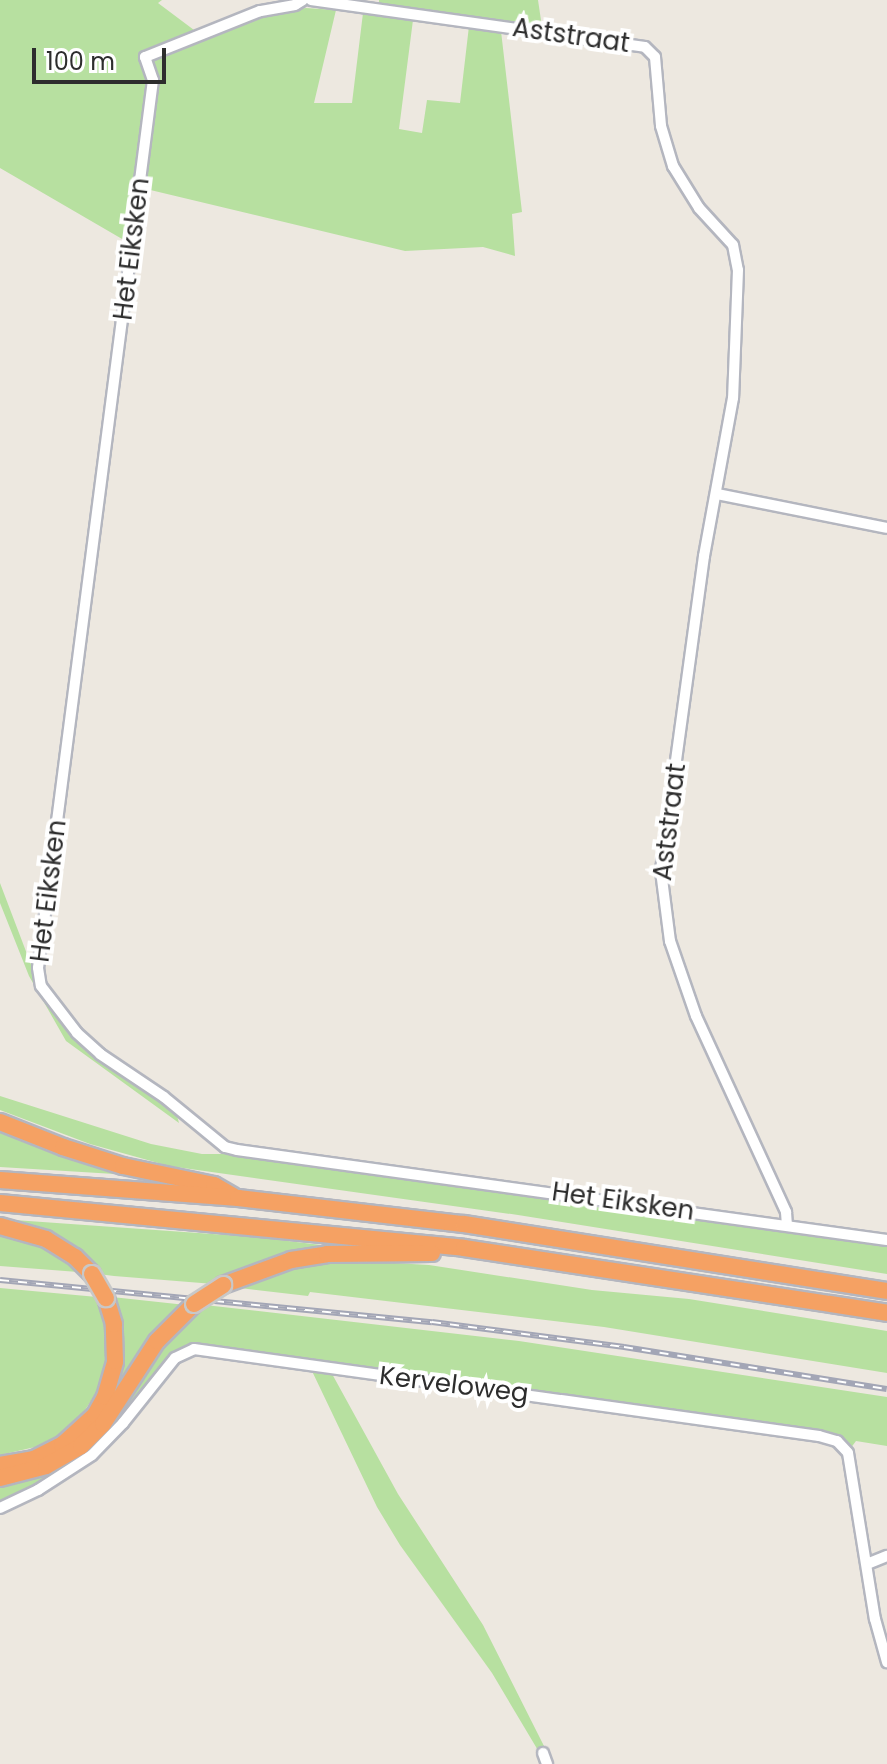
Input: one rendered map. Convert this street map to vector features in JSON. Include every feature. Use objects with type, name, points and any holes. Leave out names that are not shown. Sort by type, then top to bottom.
[{"type":"highway","points":[[0,1122],[123,1166],[214,1185],[238,1198]]},
{"type":"highway","points":[[0,1180],[238,1198],[552,1236],[887,1291]]},
{"type":"highway","points":[[0,1203],[464,1248],[887,1313]]},
{"type":"highway","points":[[0,1226],[46,1239],[92,1274],[106,1298],[114,1324],[115,1361],[105,1397],[95,1415],[62,1445],[34,1459],[0,1465]]},
{"type":"highway","points":[[0,1478],[46,1466],[81,1446],[103,1424],[157,1341],[194,1304],[223,1285],[291,1260],[327,1254],[427,1253],[464,1248]]},
{"type":"street","name":"Het Eiksken","points":[[303,0],[295,5],[260,11],[145,57],[153,80],[38,968],[41,986],[77,1033],[100,1054],[164,1097],[225,1147],[887,1240]]},
{"type":"street","name":"Aststraat","points":[[311,0],[645,47],[655,57],[661,126],[673,166],[699,208],[728,237],[736,254],[733,398],[704,556],[661,871],[662,898],[670,941],[696,1016],[786,1212],[787,1225]]},
{"type":"street","points":[[717,494],[887,528]]},
{"type":"street","name":"Kerveloweg","points":[[0,1508],[38,1490],[92,1455],[123,1423],[175,1358],[194,1349],[831,1438],[848,1453],[875,1619],[887,1662]]},
{"type":"street","points":[[867,1564],[887,1556]]},
{"type":"street","points":[[543,1753],[547,1764]]},
{"type":"green space","points":[[0,0],[162,0],[158,3],[198,33],[142,56],[149,79],[129,243],[0,168]]},
{"type":"green space","points":[[379,0],[538,0],[542,27],[379,7]]},
{"type":"green space","points":[[306,8],[336,10],[314,103],[352,103],[363,13],[413,20],[399,129],[422,133],[427,100],[460,103],[469,26],[501,31],[522,212],[512,214],[515,256],[483,247],[405,251],[142,188],[151,65],[155,56],[259,14]]},
{"type":"green space","points":[[0,883],[35,975],[92,1052],[176,1112],[179,1123],[66,1041],[29,976],[0,903]]},
{"type":"green space","points":[[0,1096],[151,1144],[202,1154],[236,1154],[887,1242],[887,1274],[518,1215],[169,1166],[90,1144],[0,1110]]},
{"type":"green space","points":[[0,1129],[131,1175],[0,1167]]},
{"type":"green space","points":[[0,1219],[255,1237],[354,1249],[291,1255],[255,1264],[214,1284],[114,1276],[98,1274]]},
{"type":"green space","points":[[0,1233],[50,1249],[78,1272],[0,1266]]},
{"type":"green space","points":[[342,1260],[429,1265],[592,1290],[689,1299],[887,1331],[887,1373],[604,1327],[310,1292],[308,1296],[240,1288],[241,1284],[299,1267]]},
{"type":"green space","points":[[0,1288],[97,1297],[105,1320],[108,1353],[99,1389],[75,1425],[44,1445],[0,1455]]},
{"type":"green space","points":[[112,1297],[186,1305],[96,1424],[25,1465],[108,1401]]},
{"type":"green space","points":[[205,1305],[519,1341],[887,1397],[887,1446],[856,1441],[850,1449],[843,1441],[189,1348],[108,1436],[73,1466],[0,1505],[0,1486],[58,1469],[88,1450],[168,1340]]},
{"type":"green space","points":[[311,1369],[331,1372],[398,1494],[483,1625],[546,1750],[539,1752],[492,1673],[400,1545],[377,1507]]},
{"type":"railway","points":[[0,1280],[432,1322],[624,1347],[887,1389]]}]
